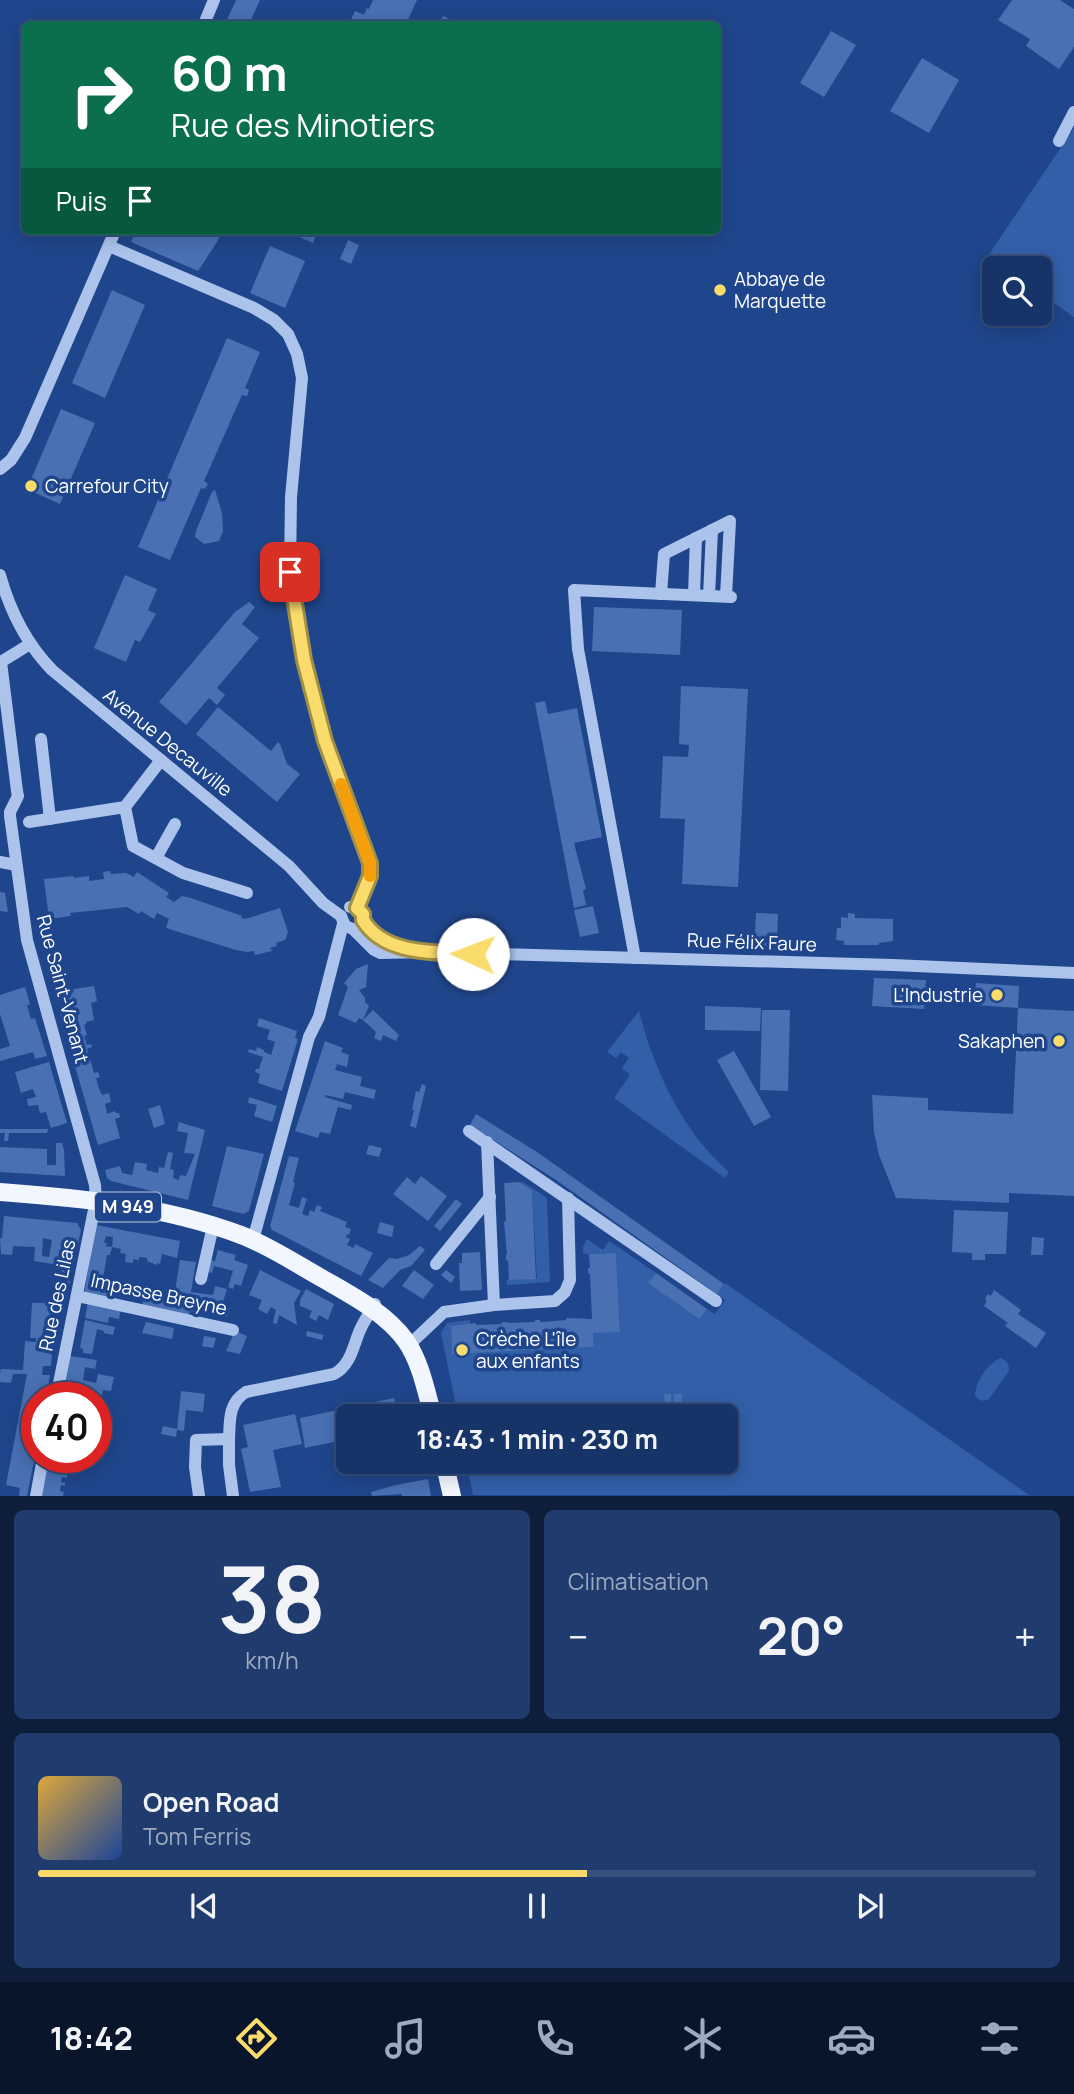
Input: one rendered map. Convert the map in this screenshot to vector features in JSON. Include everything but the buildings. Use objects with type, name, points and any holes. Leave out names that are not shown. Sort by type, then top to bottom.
[{"type":"main road","name":"M 949","points":[[0,1192],[96,1200],[182,1218],[253,1240],[374,1306],[392,1325],[413,1341],[431,1404]]},
{"type":"main road","points":[[447,1474],[452,1496]]},
{"type":"street","points":[[205,21],[214,0]]},
{"type":"street","points":[[1059,141],[1074,112]]},
{"type":"street","points":[[0,469],[11,460],[25,438],[113,235]]},
{"type":"street","points":[[109,246],[254,308],[274,320],[288,334],[297,354],[302,378],[291,496],[290,572],[304,660],[325,741],[370,863],[370,876],[351,920],[319,1017],[309,1037],[253,1240]]},
{"type":"street","points":[[635,958],[578,649],[574,590],[661,594],[694,595],[728,597],[730,522],[664,554],[661,594]]},
{"type":"street","points":[[709,596],[712,530]]},
{"type":"street","points":[[694,595],[696,538]]},
{"type":"street","name":"Avenue Decauville","points":[[0,575],[13,613],[30,644],[61,679],[289,866],[327,906],[351,920]]},
{"type":"street","name":"Rue Saint-Venant","points":[[30,644],[1,662],[18,791],[10,812],[16,864],[26,940],[95,1185],[96,1200]]},
{"type":"street","points":[[41,739],[50,819]]},
{"type":"street","points":[[29,822],[125,807],[160,760]]},
{"type":"street","points":[[125,807],[133,846],[183,873],[247,893]]},
{"type":"street","points":[[156,858],[175,824]]},
{"type":"street","points":[[0,862],[16,864]]},
{"type":"street","name":"Rue Félix Faure","points":[[351,920],[387,941],[428,952],[894,965],[1074,973]]},
{"type":"street","points":[[469,1131],[716,1301]]},
{"type":"street","points":[[487,1142],[494,1304]]},
{"type":"street","points":[[436,1264],[490,1197]]},
{"type":"street","points":[[413,1341],[444,1312],[450,1310],[494,1304],[548,1303],[555,1301],[565,1292],[570,1280],[568,1198]]},
{"type":"street","name":"Rue des Lilas","points":[[59,1382],[96,1200]]},
{"type":"street","points":[[201,1279],[213,1226]]},
{"type":"street","name":"Impasse Breyne","points":[[77,1296],[233,1330]]},
{"type":"street","points":[[233,1496],[229,1465],[231,1410],[241,1395],[339,1372],[347,1363],[360,1329],[374,1306]]},
{"type":"street","points":[[199,1496],[195,1466],[196,1440],[229,1440]]},
{"type":"street","points":[[36,1496],[40,1473]]},
{"type":"shaded area","points":[[1074,128],[1074,317],[1052,301],[1052,256],[988,256]]},
{"type":"shaded area","points":[[639,1011],[653,1055],[672,1098],[697,1138],[729,1172],[725,1178],[614,1098],[630,1075],[622,1068],[629,1058],[621,1052],[616,1058],[607,1052]]},
{"type":"shaded area","points":[[519,1182],[547,1198],[550,1282],[507,1285],[507,1280],[537,1278],[532,1190]]},
{"type":"shaded area","points":[[587,1239],[603,1250],[609,1241],[656,1273],[649,1283],[699,1319],[707,1309],[715,1314],[725,1300],[717,1294],[725,1283],[1029,1495],[473,1495],[469,1474],[738,1474],[738,1404],[456,1404],[441,1333],[447,1323],[470,1320],[470,1325],[451,1326],[452,1354],[594,1347],[593,1333],[620,1331],[616,1253],[583,1254]]},
{"type":"shaded area","points":[[1001,1358],[1009,1366],[1009,1371],[989,1399],[980,1400],[975,1396],[980,1379],[991,1364]]},
{"type":"slow traffic","points":[[341,784],[370,863],[370,876]]},
{"type":"place","name":"Abbaye de Marquette","points":[[720,290]]},
{"type":"place","name":"Carrefour City","points":[[31,486]]},
{"type":"place","name":"L'Industrie","points":[[997,995]]},
{"type":"place","name":"Sakaphen","points":[[1059,1041]]},
{"type":"place","name":"Crèche L'île aux enfants","points":[[462,1350]]},
{"type":"route","points":[[290,572],[304,660],[325,741],[370,863],[370,876],[357,908],[363,914],[367,927],[378,936],[402,947],[428,952],[473,954]]}]
